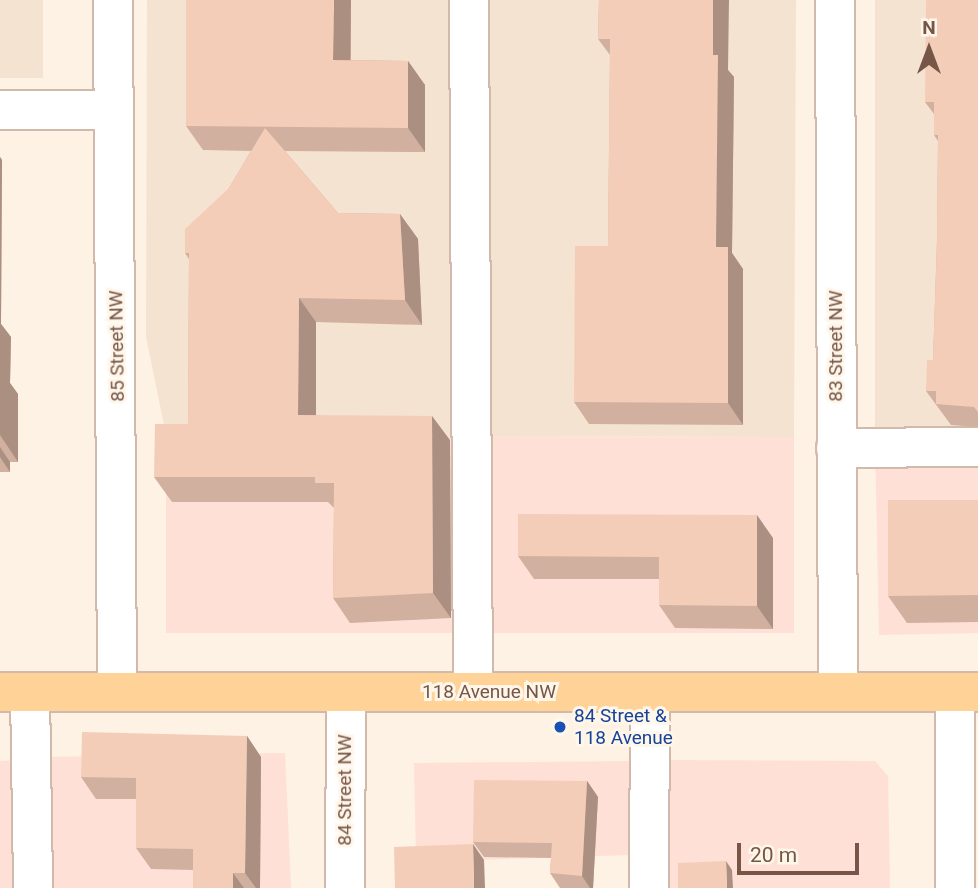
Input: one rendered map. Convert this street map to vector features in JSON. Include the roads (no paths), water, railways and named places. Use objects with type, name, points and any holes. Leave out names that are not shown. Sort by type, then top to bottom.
[{"type":"main road","name":"118 Avenue NW","points":[[15,692],[967,692]]},
{"type":"street","name":"85 Street NW","points":[[113,0],[117,692]]},
{"type":"street","points":[[470,0],[473,692]]},
{"type":"street","name":"83 Street NW","points":[[835,0],[838,692]]},
{"type":"street","points":[[0,110],[114,110]]},
{"type":"street","points":[[836,448],[978,447]]},
{"type":"street","points":[[15,692],[33,888]]},
{"type":"street","name":"84 Street NW","points":[[345,888],[346,692]]},
{"type":"street","points":[[649,888],[650,692]]},
{"type":"street","points":[[955,888],[967,692]]},
{"type":"place","name":"84 Street & 118 Avenue","points":[[560,727]]}]
